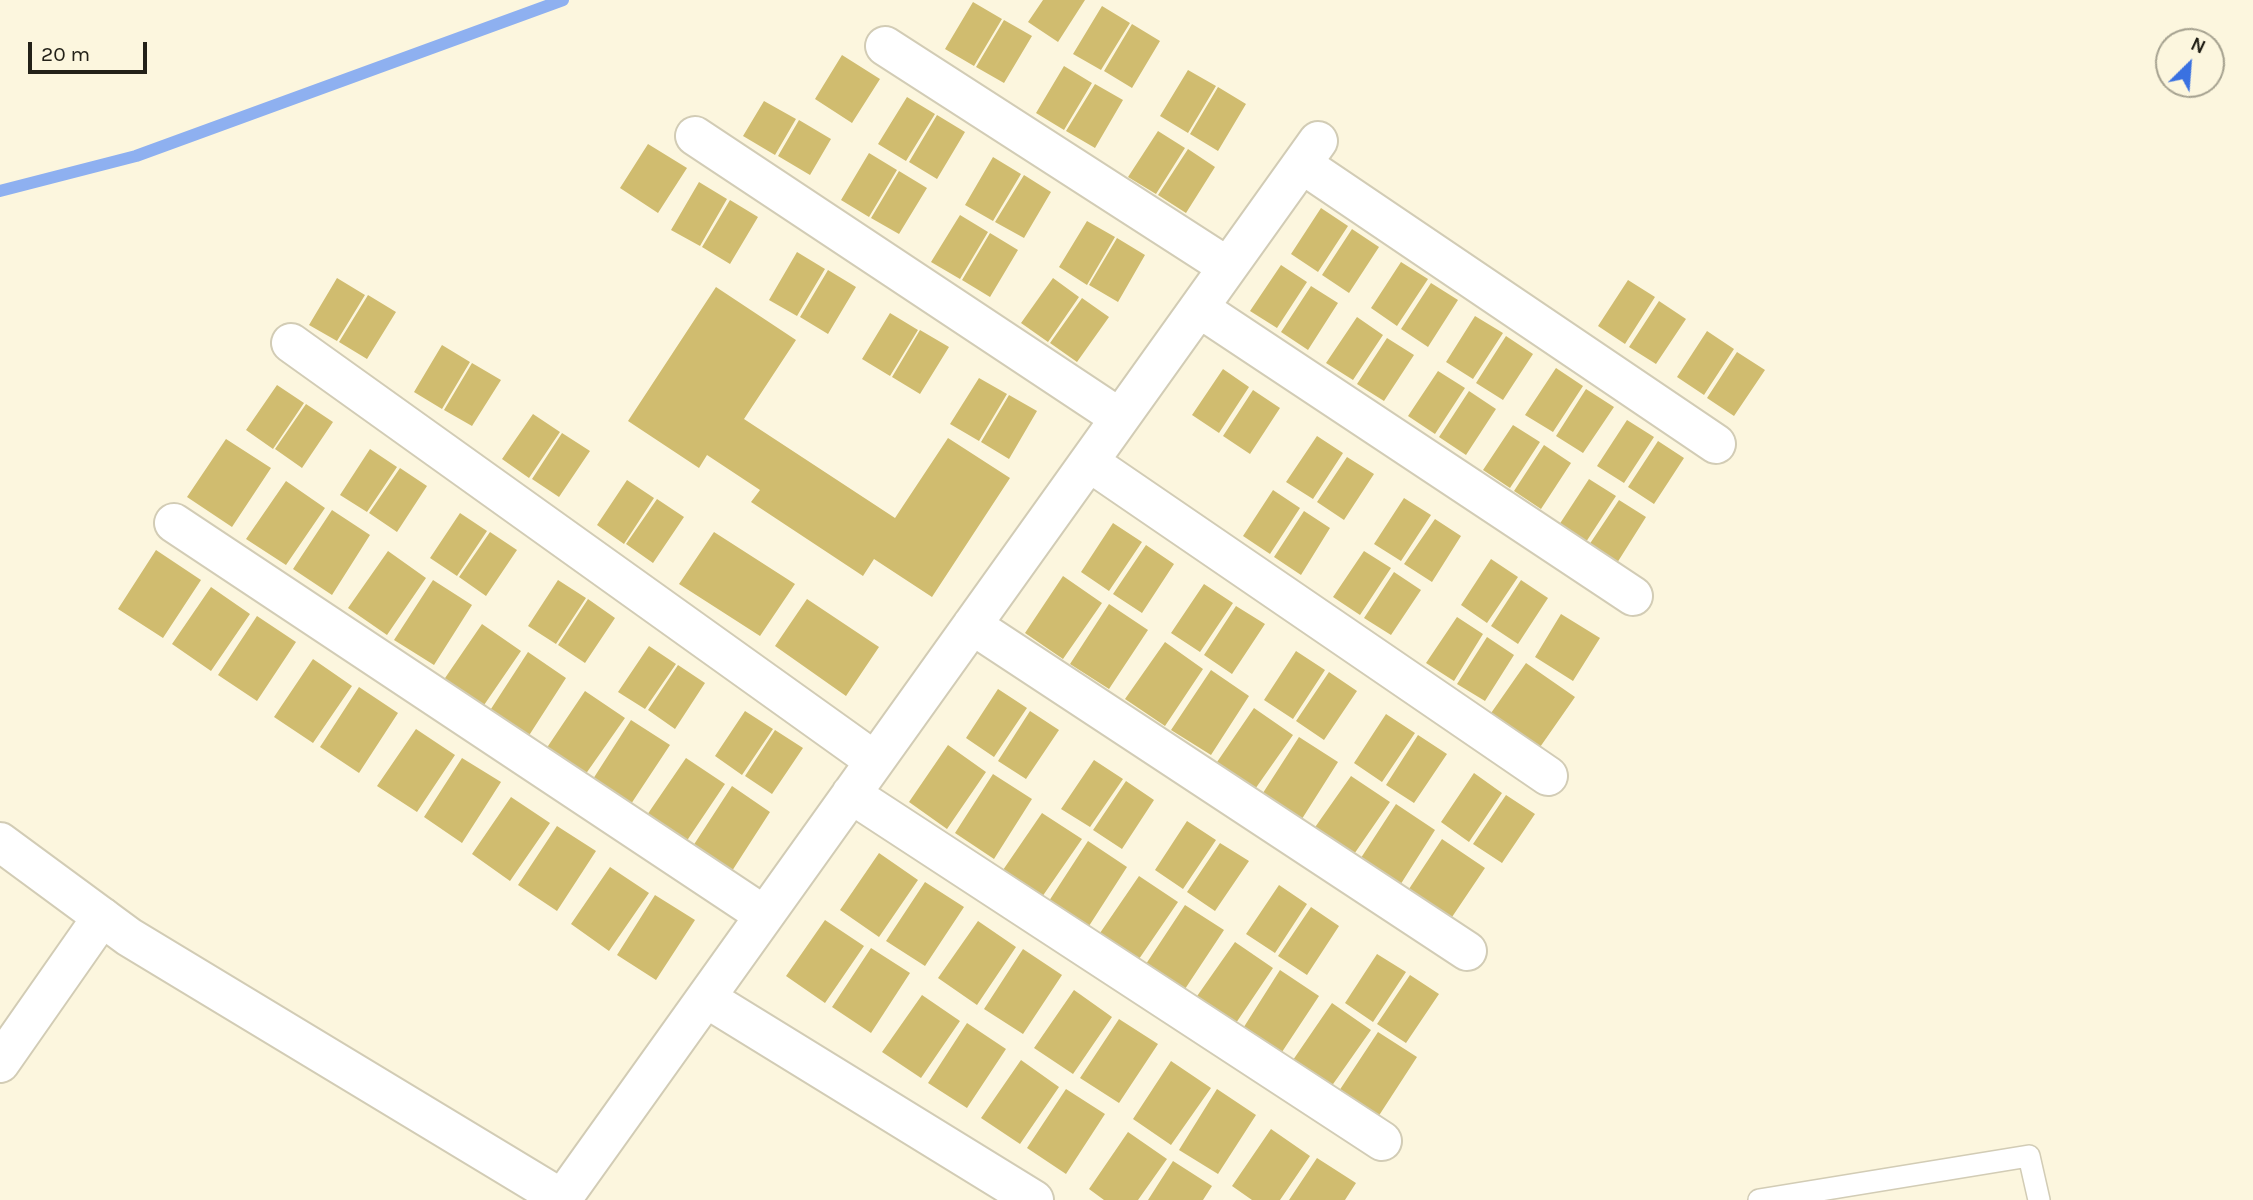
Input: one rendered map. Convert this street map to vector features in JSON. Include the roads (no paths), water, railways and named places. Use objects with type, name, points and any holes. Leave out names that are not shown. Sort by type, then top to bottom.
[{"type":"street","points":[[885,46],[1228,267]]},
{"type":"street","points":[[695,136],[1120,418]]},
{"type":"street","points":[[0,842],[129,937],[563,1199],[1310,153],[1716,444]]},
{"type":"street","points":[[1199,308],[1633,596]]},
{"type":"street","points":[[292,343],[875,761]]},
{"type":"street","points":[[1089,462],[1548,776]]},
{"type":"street","points":[[174,523],[764,915]]},
{"type":"street","points":[[972,625],[1467,951]]},
{"type":"street","points":[[851,794],[1382,1141]]},
{"type":"street","points":[[0,1063],[102,917]]},
{"type":"street","points":[[706,998],[1034,1200]]},
{"type":"lane","points":[[1759,1200],[2029,1156],[2039,1200]]},
{"type":"waterway","points":[[0,191],[136,156],[563,0]]}]
